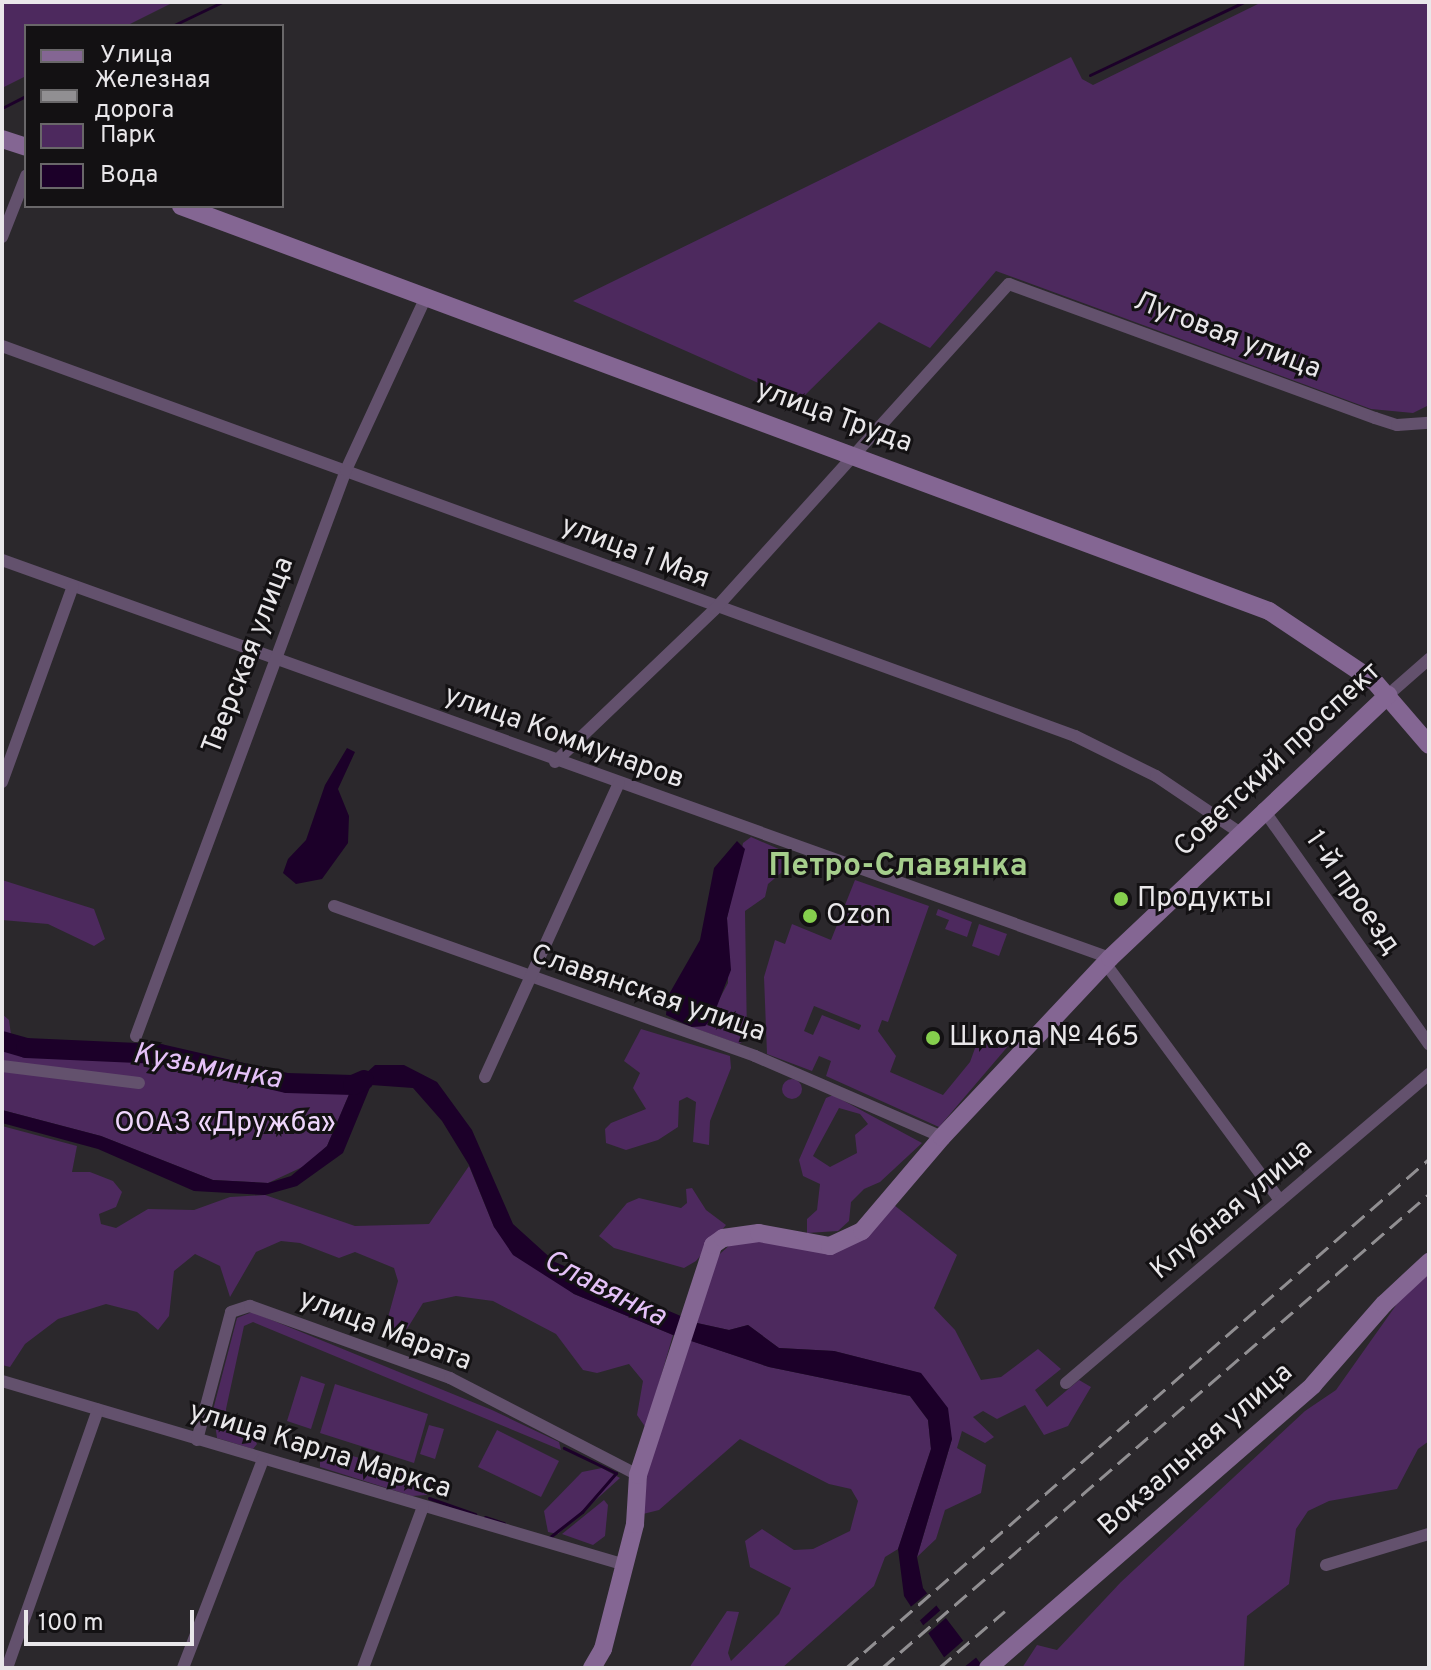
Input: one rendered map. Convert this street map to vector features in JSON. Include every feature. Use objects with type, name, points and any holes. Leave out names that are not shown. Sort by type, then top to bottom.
[{"type":"street","points":[[2,139],[24,146]]},
{"type":"street","points":[[2,237],[24,181]]},
{"type":"street","name":"улица Труда","points":[[186,208],[425,299],[852,453],[1269,611],[1367,675],[1388,695],[1429,745]]},
{"type":"street","name":"Луговая улица","points":[[852,453],[1009,284],[1375,418],[1397,425],[1429,423]]},
{"type":"street","name":"Тверская улица","points":[[136,1036],[273,657],[346,470],[425,299]]},
{"type":"street","name":"улица 1 Мая","points":[[2,346],[346,470],[715,609],[1075,736],[1156,776],[1239,832]]},
{"type":"street","points":[[555,762],[715,609],[852,453]]},
{"type":"street","name":"улица Коммунаров","points":[[2,560],[1108,961]]},
{"type":"street","points":[[2,782],[73,586]]},
{"type":"street","name":"Советский проспект","points":[[638,1475],[706,1256],[723,1238],[759,1233],[815,1245],[844,1242],[878,1218],[942,1137],[1108,961],[1263,809],[1429,659]]},
{"type":"street","points":[[485,1077],[619,783]]},
{"type":"street","name":"1-й проезд","points":[[1263,809],[1429,1044]]},
{"type":"street","name":"Славянская улица","points":[[334,906],[755,1056],[942,1137]]},
{"type":"street","points":[[1108,961],[1280,1200]]},
{"type":"street","points":[[2,1066],[139,1083]]},
{"type":"street","name":"Клубная улица","points":[[1066,1383],[1429,1074]]},
{"type":"street","name":"Вокзальная улица","points":[[988,1668],[1313,1385],[1384,1304],[1429,1262]]},
{"type":"street","name":"улица Марата","points":[[197,1440],[231,1312],[250,1306],[450,1378],[638,1475]]},
{"type":"street","name":"улица Карла Маркса","points":[[2,1381],[625,1565]]},
{"type":"street","points":[[7,1668],[98,1410]]},
{"type":"street","points":[[183,1668],[263,1460]]},
{"type":"street","points":[[592,1668],[603,1649],[635,1524],[638,1475]]},
{"type":"street","points":[[363,1668],[423,1507]]},
{"type":"street","points":[[1326,1565],[1429,1534]]},
{"type":"green space","points":[[2,2],[174,2],[130,24],[24,24],[24,77],[2,88]]},
{"type":"green space","points":[[1262,2],[1429,2],[1429,405],[1413,413],[1371,409],[996,271],[930,348],[879,322],[799,401],[573,301],[1071,57],[1082,79],[1093,85]]},
{"type":"green space","points":[[751,837],[781,850],[788,867],[768,884],[765,897],[745,911],[747,1038],[739,1044],[691,1027],[705,1026],[728,983],[727,918],[743,843]]},
{"type":"green space","points":[[2,880],[94,909],[105,939],[94,946],[48,924],[2,920]]},
{"type":"green space","points":[[855,880],[929,906],[888,1022],[882,1020],[878,1031],[896,1056],[890,1072],[943,1095],[970,1062],[978,1040],[989,1035],[1009,1045],[939,1127],[826,1076],[831,1061],[819,1056],[812,1071],[767,1054],[764,977],[775,940],[785,944],[792,924],[831,940]],"holes":[[[814,1006],[861,1025],[859,1030],[822,1015],[813,1035],[804,1031]]]},
{"type":"green space","points":[[938,909],[972,922],[967,937],[945,929],[949,920],[936,915]]},
{"type":"green space","points":[[979,924],[1007,934],[999,956],[972,946]]},
{"type":"green space","name":"ООАЗ «Дружба»","points":[[2,1014],[9,1020],[11,1035],[3,1041],[26,1048],[160,1054],[287,1083],[353,1085],[327,1146],[311,1163],[268,1183],[213,1180],[101,1136],[2,1110]]},
{"type":"green space","points":[[641,1029],[730,1056],[731,1068],[710,1121],[709,1145],[693,1142],[696,1102],[687,1097],[679,1101],[678,1127],[658,1140],[626,1150],[606,1143],[605,1129],[611,1123],[646,1109],[633,1088],[640,1073],[624,1061]]},
{"type":"green space","points":[[792,1079],[799,1082],[802,1089],[799,1096],[792,1099],[785,1096],[782,1089],[785,1082]]},
{"type":"green space","points":[[833,1095],[922,1143],[880,1182],[864,1189],[851,1202],[849,1221],[838,1231],[807,1233],[807,1219],[817,1210],[820,1184],[803,1176],[799,1160],[826,1098]],"holes":[[[839,1108],[860,1114],[868,1124],[855,1135],[857,1153],[830,1167],[813,1156]]]},
{"type":"green space","points":[[2,1126],[77,1146],[72,1172],[90,1172],[113,1181],[122,1192],[116,1207],[99,1214],[101,1224],[116,1228],[148,1209],[194,1210],[230,1197],[265,1195],[355,1226],[429,1224],[469,1166],[494,1227],[574,1294],[673,1335],[646,1428],[637,1415],[643,1381],[629,1364],[597,1373],[583,1370],[556,1334],[493,1301],[456,1296],[423,1303],[399,1342],[390,1340],[387,1321],[398,1281],[394,1268],[355,1252],[339,1258],[300,1243],[281,1241],[256,1252],[230,1297],[220,1266],[195,1254],[174,1271],[169,1316],[158,1330],[137,1312],[106,1304],[58,1319],[25,1344],[10,1367],[2,1365]]},
{"type":"green space","points":[[692,1188],[706,1210],[726,1225],[696,1261],[684,1268],[614,1248],[599,1236],[627,1203],[639,1198],[681,1208],[687,1203],[686,1189]]},
{"type":"green space","points":[[894,1205],[957,1255],[934,1308],[955,1330],[981,1380],[1001,1377],[1038,1349],[1061,1369],[1035,1390],[1047,1407],[1079,1380],[1091,1387],[1068,1426],[1044,1435],[1025,1405],[997,1419],[983,1411],[973,1417],[994,1437],[985,1443],[962,1431],[957,1448],[986,1465],[981,1493],[945,1510],[936,1539],[917,1557],[952,1439],[920,1373],[834,1351],[779,1348],[748,1325],[729,1330],[697,1323],[712,1261],[732,1243],[746,1239],[797,1244],[877,1226]]},
{"type":"green space","points":[[1429,1274],[1429,1441],[1418,1449],[1397,1489],[1329,1501],[1308,1511],[1296,1529],[1289,1584],[1247,1616],[1244,1668],[1022,1668],[1037,1645],[1057,1650],[1121,1582],[1305,1411],[1336,1390],[1399,1301]]},
{"type":"green space","points":[[252,1312],[492,1410],[559,1442],[561,1450],[253,1322],[244,1326],[226,1409],[227,1420],[251,1432],[257,1444],[253,1449],[217,1438],[213,1410],[237,1318]]},
{"type":"green space","points":[[689,1340],[769,1367],[910,1396],[928,1420],[931,1449],[898,1549],[885,1557],[874,1586],[782,1668],[689,1668],[727,1611],[739,1612],[728,1653],[731,1661],[779,1614],[791,1588],[750,1567],[745,1541],[762,1529],[794,1550],[813,1549],[850,1531],[858,1501],[851,1489],[829,1484],[740,1439],[659,1510],[643,1514],[647,1474]]},
{"type":"green space","points":[[301,1376],[325,1384],[311,1429],[287,1421]]},
{"type":"green space","points":[[335,1384],[428,1414],[414,1463],[320,1433]]},
{"type":"green space","points":[[429,1425],[444,1429],[435,1459],[420,1454]]},
{"type":"green space","points":[[497,1430],[559,1461],[541,1497],[478,1467]]},
{"type":"green space","points":[[327,1448],[430,1480],[433,1486],[427,1495],[412,1496],[320,1467],[320,1449]]},
{"type":"green space","points":[[602,1468],[620,1478],[558,1534],[548,1532],[544,1511],[582,1472]]},
{"type":"green space","points":[[604,1500],[608,1505],[605,1536],[593,1545],[562,1534]]},
{"type":"water","points":[[347,748],[355,752],[338,789],[349,816],[348,843],[322,879],[296,884],[283,873],[288,859],[306,840],[325,785]]},
{"type":"water","points":[[737,841],[745,849],[727,918],[731,970],[712,1019],[705,1026],[691,1027],[666,1015],[668,996],[700,940],[714,868]]},
{"type":"water","name":"Славянка","points":[[375,1065],[404,1065],[437,1082],[472,1130],[513,1224],[555,1262],[697,1323],[729,1330],[748,1325],[779,1348],[834,1351],[921,1373],[948,1408],[952,1439],[917,1557],[923,1588],[984,1668],[951,1668],[904,1596],[898,1549],[931,1449],[928,1420],[910,1396],[769,1367],[673,1335],[574,1294],[513,1255],[494,1227],[469,1165],[442,1121],[413,1088],[371,1085],[343,1153],[297,1186],[265,1195],[194,1191],[98,1149],[2,1123],[2,1110],[101,1136],[213,1180],[268,1183],[291,1176],[327,1146],[353,1085]]},
{"type":"pier","points":[[930,1591],[938,1604],[916,1624],[907,1610]]},
{"type":"pier","points":[[942,1609],[947,1617],[924,1637],[919,1629]]},
{"type":"pier","points":[[964,1640],[978,1656],[963,1668],[946,1668],[940,1661]]},
{"type":"waterway","points":[[176,24],[222,2]]},
{"type":"waterway","points":[[1090,75],[1244,2]]},
{"type":"waterway","points":[[4,107],[24,97]]},
{"type":"waterway","name":"Кузьминка","points":[[2,1041],[26,1048],[160,1054],[287,1083],[353,1085],[364,1080]]},
{"type":"waterway","points":[[550,1537],[582,1512],[616,1473],[564,1448]]},
{"type":"waterway","points":[[429,1498],[475,1514]]},
{"type":"waterway","points":[[485,1517],[504,1523]]},
{"type":"railway","points":[[846,1668],[1429,1159]]},
{"type":"railway","points":[[882,1668],[1429,1194]]},
{"type":"railway","points":[[939,1668],[1005,1611]]},
{"type":"place","name":"Продукты","points":[[1121,899]]},
{"type":"place","name":"Ozon","points":[[810,916]]},
{"type":"place","name":"Школа № 465","points":[[933,1038]]},
{"type":"district","name":"Петро-Славянка","points":[[898,867]]}]
